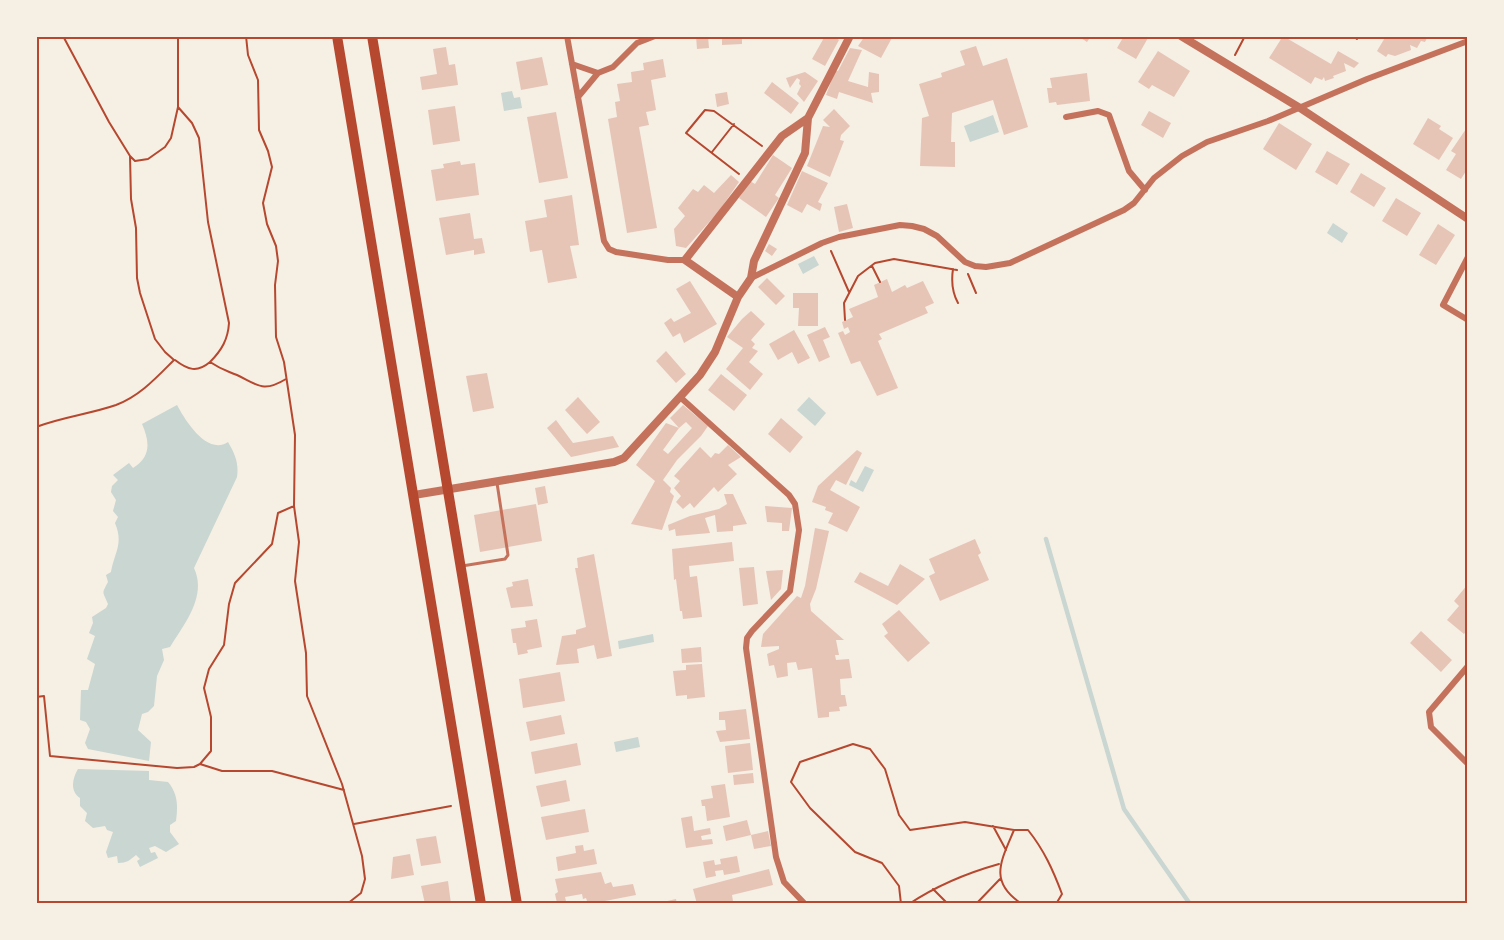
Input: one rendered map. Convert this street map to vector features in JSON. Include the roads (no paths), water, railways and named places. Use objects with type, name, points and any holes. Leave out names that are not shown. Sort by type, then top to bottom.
[{"type":"main road","points":[[337,36],[482,904]]},
{"type":"main road","points":[[372,36],[517,904]]},
{"type":"street","points":[[567,36],[604,241],[609,249],[615,252],[668,260],[685,260],[738,297]]},
{"type":"street","points":[[578,97],[598,73],[613,67],[637,43],[655,36]]},
{"type":"street","points":[[414,495],[614,462],[624,458],[700,375],[716,352],[738,297],[751,278],[754,261],[805,153],[808,118],[850,36]]},
{"type":"street","points":[[1180,36],[1300,108],[1468,219]]},
{"type":"street","points":[[751,278],[826,242],[900,225],[924,229],[937,236],[965,262],[975,266],[986,267],[1010,263],[1124,210],[1134,203],[1154,178],[1194,149],[1464,40]]},
{"type":"street","points":[[572,64],[598,73]]},
{"type":"street","points":[[1066,117],[1098,111],[1109,115],[1129,171],[1145,190]]},
{"type":"street","points":[[685,260],[782,136],[808,118]]},
{"type":"street","points":[[1468,257],[1443,305],[1468,320]]},
{"type":"street","points":[[680,397],[789,495],[798,514],[799,530],[790,591],[752,631],[747,638],[746,648],[776,857],[784,882],[805,904]]},
{"type":"street","points":[[1468,666],[1429,712],[1431,727],[1468,764]]},
{"type":"lane","points":[[461,567],[505,559],[508,555],[496,481]]},
{"type":"waterway","points":[[1046,539],[1124,809],[1190,904]]}]
